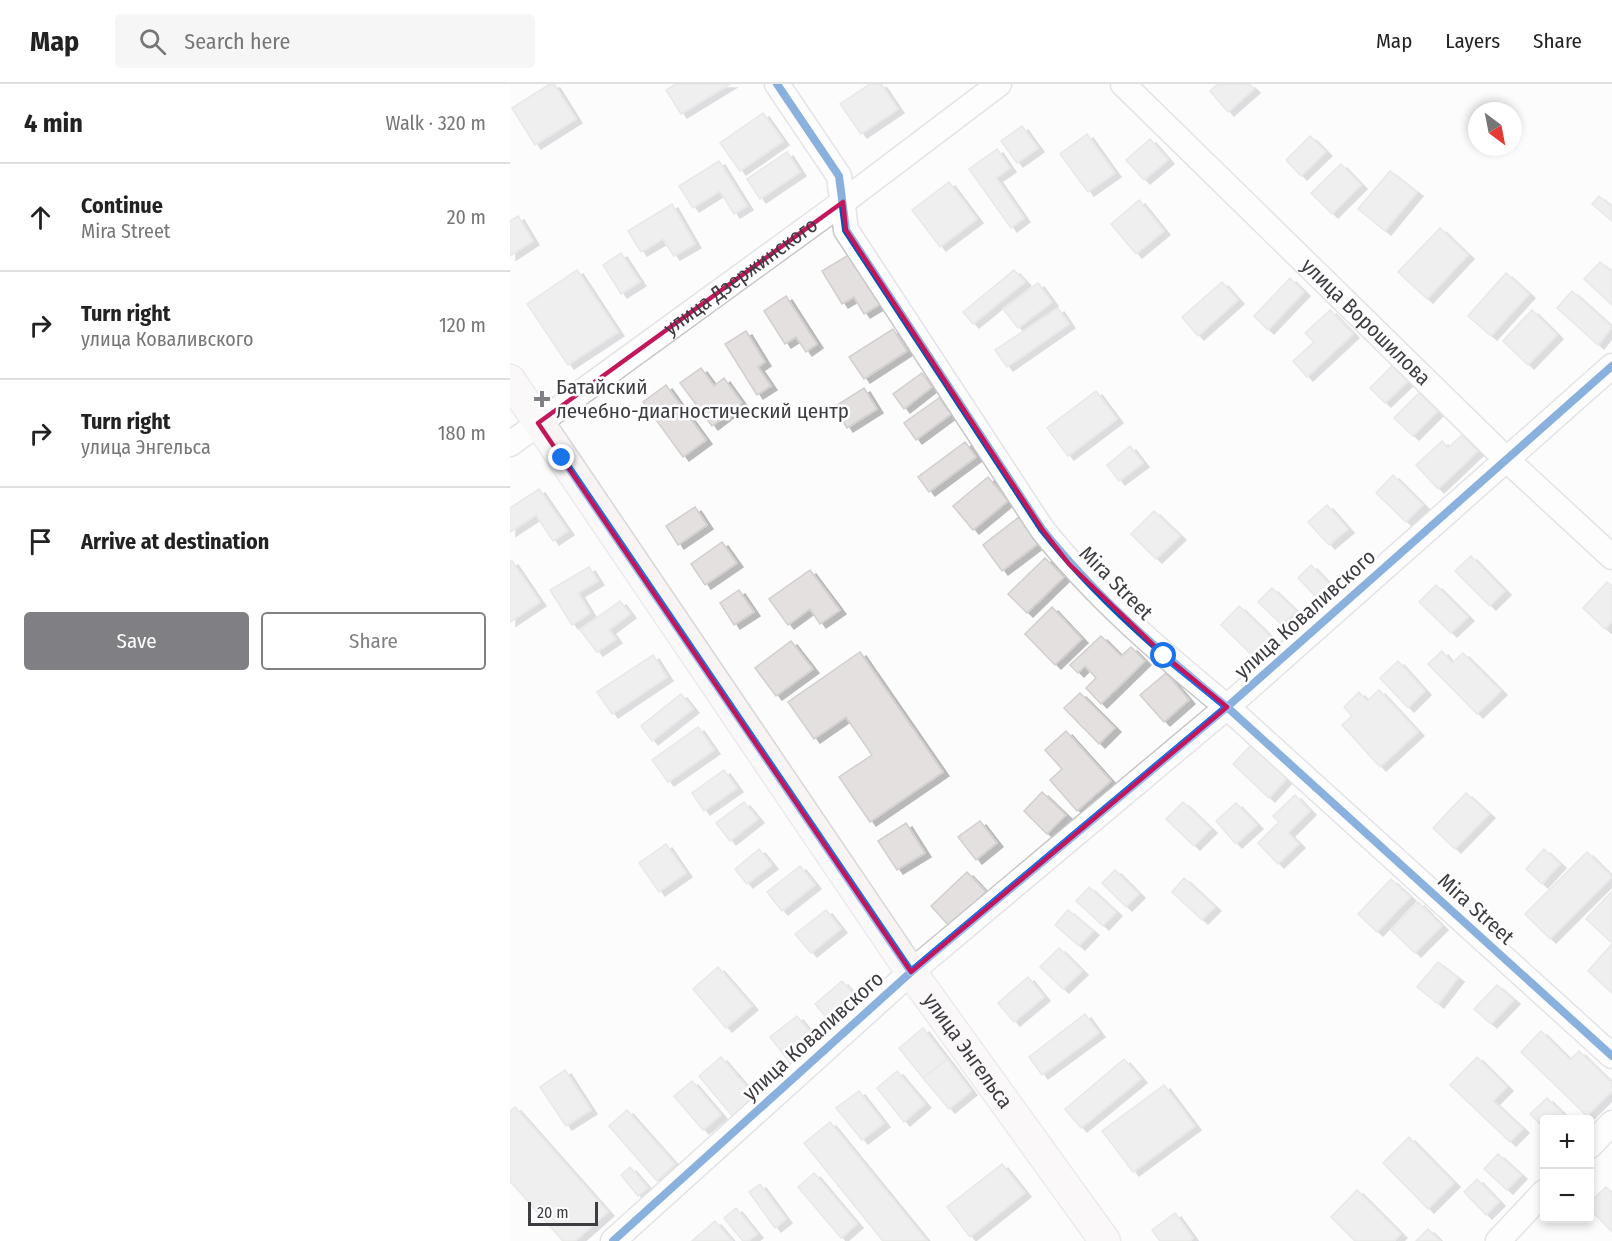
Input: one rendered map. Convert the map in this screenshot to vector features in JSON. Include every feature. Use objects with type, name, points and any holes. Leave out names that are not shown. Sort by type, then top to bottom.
[{"type":"main road","name":"улица Энгельса","points":[[510,380],[911,972],[1105,1241]]},
{"type":"street","name":"Mira Street","points":[[777,84],[839,176],[846,230],[1042,529],[1069,564],[1156,648],[1227,707],[1612,1056]]},
{"type":"street","name":"улица Дзержинского","points":[[510,444],[843,202],[999,84]]},
{"type":"street","name":"улица Ворошилова","points":[[1123,84],[1506,459],[1612,557]]},
{"type":"street","name":"улица Коваливского","points":[[612,1241],[911,972],[1227,707],[1612,366]]},
{"type":"street","points":[[1594,1142],[1612,1123]]},
{"type":"street","points":[[1498,1241],[1540,1197]]},
{"type":"highlighted area","points":[[843,202],[846,230],[1042,529],[1069,564],[1165,656],[1227,707],[911,972],[538,423]]},
{"type":"building","points":[[550,84],[554,84],[576,119],[535,145],[512,108]]},
{"type":"building","points":[[676,84],[730,84],[681,114],[666,90]]},
{"type":"building","points":[[870,84],[881,84],[898,109],[861,134],[840,104]]},
{"type":"building","points":[[1218,84],[1249,84],[1254,89],[1228,112],[1210,91]]},
{"type":"building","points":[[763,113],[783,141],[740,171],[720,143]]},
{"type":"building","points":[[1022,126],[1038,148],[1017,163],[1001,141]]},
{"type":"building","points":[[1087,134],[1115,173],[1088,192],[1060,154]]},
{"type":"building","points":[[1310,136],[1326,152],[1301,176],[1286,160]]},
{"type":"building","points":[[1150,139],[1168,160],[1144,180],[1126,160]]},
{"type":"building","points":[[997,149],[1010,168],[996,178],[1024,218],[1011,228],[969,169]]},
{"type":"building","points":[[787,152],[800,172],[760,199],[747,179]]},
{"type":"building","points":[[719,161],[747,206],[734,214],[720,191],[693,208],[679,186]]},
{"type":"building","points":[[1341,164],[1361,185],[1332,214],[1311,193]]},
{"type":"building","points":[[1390,171],[1417,192],[1385,231],[1358,209]]},
{"type":"building","points":[[949,182],[977,219],[940,247],[912,210]]},
{"type":"building","points":[[1599,196],[1612,207],[1612,221],[1592,204]]},
{"type":"building","points":[[1139,200],[1164,231],[1136,254],[1111,224]]},
{"type":"building","points":[[672,204],[695,244],[674,256],[663,239],[641,252],[628,231]]},
{"type":"building","points":[[518,216],[533,241],[510,256],[510,221]]},
{"type":"building","points":[[1440,228],[1468,255],[1427,299],[1398,272]]},
{"type":"building","points":[[621,253],[640,282],[621,294],[603,265]]},
{"type":"building","points":[[850,254],[881,304],[864,314],[854,297],[842,304],[822,271]]},
{"type":"building","points":[[1600,262],[1612,272],[1612,305],[1584,279]]},
{"type":"building","points":[[577,270],[618,332],[568,365],[527,304]]},
{"type":"building","points":[[1014,270],[1025,282],[973,324],[963,312]]},
{"type":"building","points":[[1506,273],[1529,294],[1491,336],[1468,316]]},
{"type":"building","points":[[1290,278],[1304,292],[1268,330],[1254,316]]},
{"type":"building","points":[[1222,282],[1238,300],[1198,336],[1182,317]]},
{"type":"building","points":[[1038,283],[1052,302],[1018,328],[1003,309]]},
{"type":"building","points":[[1572,291],[1612,327],[1598,345],[1557,308]]},
{"type":"building","points":[[786,296],[817,344],[806,352],[796,337],[785,344],[764,311]]},
{"type":"building","points":[[1058,308],[1069,324],[1007,367],[995,350]]},
{"type":"building","points":[[1330,310],[1353,334],[1307,377],[1293,361],[1314,342],[1305,333]]},
{"type":"building","points":[[1532,310],[1557,335],[1528,365],[1503,341]]},
{"type":"building","points":[[893,329],[907,351],[864,379],[849,357]]},
{"type":"building","points":[[746,331],[765,362],[758,367],[771,386],[757,395],[725,344]]},
{"type":"building","points":[[1392,366],[1408,381],[1385,403],[1370,388]]},
{"type":"building","points":[[701,368],[714,386],[724,378],[742,403],[712,426],[680,383]]},
{"type":"building","points":[[922,373],[932,387],[904,409],[893,394]]},
{"type":"building","points":[[666,385],[706,440],[683,457],[643,402]]},
{"type":"building","points":[[864,388],[877,409],[847,428],[834,407]]},
{"type":"building","points":[[1096,391],[1117,419],[1068,456],[1047,428]]},
{"type":"building","points":[[1419,393],[1438,411],[1413,436],[1394,418]]},
{"type":"building","points":[[939,398],[951,414],[916,440],[904,423]]},
{"type":"building","points":[[1462,435],[1478,451],[1438,489],[1416,465],[1442,441],[1448,448]]},
{"type":"building","points":[[965,442],[976,457],[929,492],[918,477]]},
{"type":"building","points":[[1130,446],[1143,463],[1119,481],[1107,465]]},
{"type":"building","points":[[1393,475],[1423,505],[1406,522],[1376,493]]},
{"type":"building","points":[[988,477],[1008,501],[973,530],[953,506]]},
{"type":"building","points":[[539,489],[568,531],[553,541],[536,515],[510,532],[510,508]]},
{"type":"building","points":[[1327,505],[1348,529],[1329,545],[1308,522]]},
{"type":"building","points":[[695,507],[707,525],[678,545],[666,526]]},
{"type":"building","points":[[1154,511],[1180,536],[1156,559],[1131,534]]},
{"type":"building","points":[[1019,517],[1039,543],[1002,571],[983,545]]},
{"type":"building","points":[[722,542],[737,563],[705,585],[691,564]]},
{"type":"building","points":[[1471,556],[1505,591],[1490,606],[1455,571]]},
{"type":"building","points":[[1045,558],[1064,577],[1027,613],[1008,594]]},
{"type":"building","points":[[512,561],[540,602],[510,622],[510,562]]},
{"type":"building","points":[[1311,565],[1330,585],[1316,597],[1298,578]]},
{"type":"building","points":[[589,567],[598,581],[578,593],[590,613],[572,625],[550,590]]},
{"type":"building","points":[[810,570],[840,610],[820,624],[810,609],[788,625],[769,599]]},
{"type":"building","points":[[1607,582],[1612,586],[1612,621],[1605,629],[1583,608]]},
{"type":"building","points":[[1436,585],[1468,617],[1451,633],[1419,602]]},
{"type":"building","points":[[1272,588],[1296,611],[1282,625],[1258,602]]},
{"type":"building","points":[[739,590],[754,612],[734,625],[720,603]]},
{"type":"building","points":[[620,601],[630,614],[609,630],[616,639],[597,652],[580,630]]},
{"type":"building","points":[[1239,606],[1271,637],[1253,656],[1221,625]]},
{"type":"building","points":[[1052,607],[1082,639],[1055,665],[1025,634]]},
{"type":"building","points":[[1101,636],[1121,656],[1131,647],[1145,661],[1101,704],[1086,688],[1096,678],[1085,666],[1078,673],[1070,665]]},
{"type":"building","points":[[791,641],[813,669],[776,696],[755,668]]},
{"type":"building","points":[[1442,651],[1452,663],[1463,653],[1501,691],[1477,714],[1428,664]]},
{"type":"building","points":[[860,652],[943,772],[870,822],[839,777],[872,755],[846,717],[814,739],[788,702]]},
{"type":"building","points":[[653,655],[667,677],[612,714],[597,692]]},
{"type":"building","points":[[1398,661],[1425,691],[1408,708],[1380,678]]},
{"type":"building","points":[[1166,673],[1189,700],[1164,722],[1140,695]]},
{"type":"building","points":[[1379,690],[1418,732],[1380,767],[1342,725],[1352,716],[1344,707],[1359,692],[1367,701]]},
{"type":"building","points":[[1080,693],[1115,728],[1099,744],[1064,708]]},
{"type":"building","points":[[681,694],[693,709],[652,741],[641,726]]},
{"type":"building","points":[[698,727],[714,750],[668,782],[652,760]]},
{"type":"building","points":[[1066,731],[1111,781],[1077,811],[1050,780],[1062,769],[1045,750]]},
{"type":"building","points":[[1252,744],[1287,778],[1269,798],[1233,764]]},
{"type":"building","points":[[724,770],[737,788],[704,811],[692,793]]},
{"type":"building","points":[[1042,792],[1066,815],[1047,834],[1024,811]]},
{"type":"building","points":[[1466,793],[1489,814],[1455,849],[1433,828]]},
{"type":"building","points":[[1295,795],[1310,811],[1288,833],[1299,844],[1278,864],[1258,843],[1279,822],[1273,816]]},
{"type":"building","points":[[744,802],[758,819],[730,841],[716,823]]},
{"type":"building","points":[[1183,802],[1211,829],[1194,846],[1166,819]]},
{"type":"building","points":[[1236,803],[1257,825],[1236,844],[1216,821]]},
{"type":"building","points":[[980,821],[997,843],[976,860],[958,837]]},
{"type":"building","points":[[906,823],[925,853],[897,870],[878,841]]},
{"type":"building","points":[[666,844],[686,873],[659,892],[639,863]]},
{"type":"building","points":[[759,849],[772,865],[747,884],[735,869]]},
{"type":"building","points":[[1544,849],[1560,864],[1542,884],[1526,869]]},
{"type":"building","points":[[1587,852],[1612,877],[1550,939],[1525,914]]},
{"type":"building","points":[[800,866],[815,885],[782,911],[767,892]]},
{"type":"building","points":[[1115,870],[1139,894],[1126,907],[1102,883]]},
{"type":"building","points":[[967,872],[986,892],[949,926],[931,906]]},
{"type":"building","points":[[1184,878],[1215,907],[1202,920],[1172,892]]},
{"type":"building","points":[[1391,879],[1410,897],[1377,932],[1358,914]]},
{"type":"building","points":[[1089,887],[1116,912],[1103,926],[1076,901]]},
{"type":"building","points":[[1612,891],[1612,943],[1586,919]]},
{"type":"building","points":[[1418,902],[1442,926],[1415,953],[1391,930]]},
{"type":"building","points":[[826,910],[841,929],[811,953],[795,934]]},
{"type":"building","points":[[1068,910],[1093,931],[1079,946],[1055,925]]},
{"type":"building","points":[[1612,944],[1612,993],[1588,971]]},
{"type":"building","points":[[1059,948],[1082,971],[1063,989],[1040,967]]},
{"type":"building","points":[[1438,962],[1458,978],[1438,1004],[1417,987]]},
{"type":"building","points":[[718,967],[752,1006],[726,1028],[693,989]]},
{"type":"building","points":[[1028,977],[1044,997],[1014,1022],[998,1003]]},
{"type":"building","points":[[842,981],[858,999],[831,1023],[815,1004]]},
{"type":"building","points":[[1497,985],[1514,1000],[1491,1024],[1474,1009]]},
{"type":"building","points":[[1085,1014],[1099,1033],[1042,1075],[1029,1057]]},
{"type":"building","points":[[797,1016],[818,1042],[791,1064],[770,1037]]},
{"type":"building","points":[[923,1028],[947,1059],[923,1078],[899,1048]]},
{"type":"building","points":[[1541,1031],[1570,1060],[1579,1051],[1612,1083],[1612,1091],[1586,1115],[1521,1052]]},
{"type":"building","points":[[721,1057],[757,1099],[734,1118],[699,1076]]},
{"type":"building","points":[[1477,1057],[1507,1087],[1493,1101],[1523,1129],[1510,1142],[1450,1085]]},
{"type":"building","points":[[947,1059],[971,1091],[949,1109],[923,1078]]},
{"type":"building","points":[[1124,1059],[1141,1079],[1081,1128],[1065,1109]]},
{"type":"building","points":[[565,1070],[591,1110],[566,1126],[540,1087]]},
{"type":"building","points":[[897,1071],[925,1104],[904,1122],[877,1088]]},
{"type":"building","points":[[692,1081],[721,1115],[703,1130],[674,1096]]},
{"type":"building","points":[[1164,1085],[1195,1126],[1133,1172],[1102,1131]]},
{"type":"building","points":[[859,1091],[884,1123],[862,1140],[836,1108]]},
{"type":"building","points":[[1547,1098],[1564,1115],[1540,1115],[1540,1124],[1530,1114]]},
{"type":"building","points":[[515,1107],[608,1212],[575,1241],[563,1241],[510,1181],[510,1111]]},
{"type":"building","points":[[627,1110],[675,1164],[657,1181],[609,1126]]},
{"type":"building","points":[[830,1122],[927,1241],[883,1241],[804,1143]]},
{"type":"building","points":[[1409,1137],[1454,1183],[1428,1209],[1383,1163]]},
{"type":"building","points":[[1498,1154],[1521,1175],[1507,1190],[1484,1169]]},
{"type":"building","points":[[1002,1164],[1025,1193],[970,1237],[947,1207]]},
{"type":"building","points":[[630,1167],[648,1188],[638,1196],[621,1175]]},
{"type":"building","points":[[814,1173],[857,1224],[841,1238],[798,1187]]},
{"type":"building","points":[[1477,1179],[1499,1202],[1486,1215],[1464,1192]]},
{"type":"building","points":[[760,1184],[786,1219],[775,1228],[749,1192]]},
{"type":"building","points":[[1606,1187],[1612,1193],[1612,1232],[1594,1213],[1594,1198]]},
{"type":"building","points":[[1357,1190],[1401,1234],[1394,1241],[1355,1241],[1331,1217]]},
{"type":"building","points":[[736,1208],[757,1234],[748,1241],[743,1241],[724,1218]]},
{"type":"building","points":[[1175,1213],[1193,1238],[1190,1241],[1160,1241],[1152,1230]]},
{"type":"building","points":[[715,1221],[732,1241],[692,1241]]},
{"type":"building","points":[[1428,1229],[1440,1241],[1416,1241]]},
{"type":"cycle path","points":[[777,84],[839,176],[846,230],[1042,529],[1062,554],[1130,623],[1227,707],[1612,1056]]},
{"type":"cycle path","points":[[613,1241],[911,972],[1227,707],[1612,366]]},
{"type":"place","name":"Батайский лечебно-диагностический центр","points":[[542,399]]},
{"type":"route","points":[[562,458],[911,972],[1227,707],[1164,656]]}]
